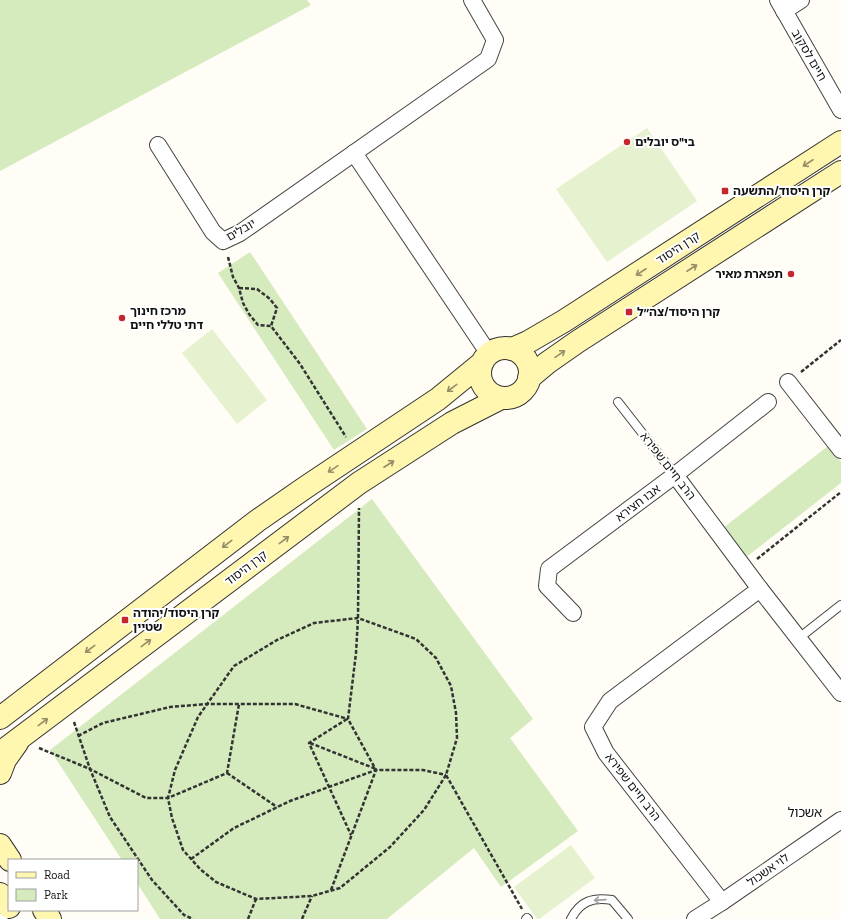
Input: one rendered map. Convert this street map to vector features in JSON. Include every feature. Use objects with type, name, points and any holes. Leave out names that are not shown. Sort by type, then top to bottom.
[{"type":"main road","name":"קרן היסוד","points":[[512,349],[534,340],[841,142]]},
{"type":"main road","name":"קרן היסוד","points":[[529,378],[577,342],[841,172]]},
{"type":"main road","points":[[1,717],[257,521],[356,453],[438,400],[486,359],[500,349],[512,349],[518,352],[526,360],[530,372],[529,378],[527,384],[519,394],[507,398],[500,398],[489,392],[480,376],[486,359]]},
{"type":"main road","name":"קרן היסוד","points":[[0,753],[359,483],[452,423],[500,398]]},
{"type":"main road","points":[[0,773],[4,760],[19,739]]},
{"type":"main road","points":[[0,845],[9,859]]},
{"type":"street","name":"יובלים","points":[[158,146],[213,232],[223,241],[240,233],[488,58],[495,40],[472,0]]},
{"type":"street","points":[[781,6],[801,0]]},
{"type":"street","name":"חיים לסקוב","points":[[781,6],[841,110]]},
{"type":"street","points":[[354,153],[486,359]]},
{"type":"street","points":[[788,382],[841,450]]},
{"type":"street","name":"אבו חצירא","points":[[573,613],[547,586],[549,569],[675,475],[768,402]]},
{"type":"street","name":"הרב חיים שפירא","points":[[675,475],[760,589],[841,692]]},
{"type":"street","name":"הרב חיים שפירא","points":[[722,902],[606,753],[593,727],[610,701],[760,589]]},
{"type":"street","name":"לוי אשכול","points":[[695,919],[839,825]]},
{"type":"lane","name":"הרב חיים שפירא","points":[[618,402],[675,475]]},
{"type":"lane","points":[[799,638],[841,605]]},
{"type":"lane","points":[[571,919],[575,910],[587,901],[603,899],[612,900],[628,919]]},
{"type":"path","points":[[223,241],[243,303],[249,314],[258,325],[271,326],[300,364],[356,453]]},
{"type":"path","points":[[239,288],[257,289],[270,299],[277,308],[271,326]]},
{"type":"path","points":[[788,382],[841,340]]},
{"type":"path","points":[[331,891],[376,770],[348,719],[356,653],[358,618],[359,483]]},
{"type":"path","points":[[745,569],[841,492]]},
{"type":"path","points":[[358,618],[416,639],[436,658],[451,686],[456,713],[457,738],[446,775],[424,810],[390,847],[340,888],[312,896],[256,899],[216,882],[200,869],[183,850],[172,818],[168,798],[175,770],[198,717],[207,704],[234,666],[277,640],[314,623],[358,618]]},
{"type":"path","points":[[68,702],[90,769],[110,817],[148,874],[184,915],[193,919]]},
{"type":"path","points":[[78,736],[103,723],[170,707],[207,704],[295,704],[348,719]]},
{"type":"path","points":[[228,773],[239,704]]},
{"type":"path","points":[[309,743],[348,719]]},
{"type":"path","points":[[19,739],[90,769],[146,798],[168,798],[228,773]]},
{"type":"path","points":[[309,743],[376,770]]},
{"type":"path","points":[[309,743],[328,787],[352,836]]},
{"type":"path","points":[[191,859],[234,828],[290,801],[376,770],[423,770],[446,775],[527,919]]},
{"type":"path","points":[[228,773],[277,807]]},
{"type":"path","points":[[302,919],[312,896]]},
{"type":"path","points":[[248,919],[256,899]]},
{"type":"green space","points":[[0,0],[307,0],[311,5],[0,171]]},
{"type":"green space","points":[[647,128],[697,201],[607,262],[556,189]]},
{"type":"green space","points":[[250,252],[367,429],[334,450],[218,273]]},
{"type":"green space","points":[[212,329],[267,400],[237,424],[182,353]]},
{"type":"green space","points":[[828,446],[841,462],[841,483],[745,558],[723,528]]},
{"type":"green space","points":[[372,499],[533,719],[510,738],[578,831],[501,887],[474,848],[387,919],[160,919],[138,885],[138,859],[121,859],[50,750]]},
{"type":"green space","points":[[571,845],[595,878],[537,919],[514,887]]},
{"type":"place","name":"בי\"ס יובלים","points":[[627,142]]},
{"type":"place","name":"קרן היסוד/התשעה","points":[[725,191]]},
{"type":"place","name":"תפארת מאיר","points":[[791,274]]},
{"type":"place","name":"קרן היסוד/צה״ל","points":[[629,312]]},
{"type":"place","name":"מרכז חינוך דתי טללי חיים","points":[[122,318]]},
{"type":"place","name":"קרן היסוד/יהודה שטיין","points":[[125,620]]},
{"type":"district","name":"אשכול","points":[[805,812]]}]
